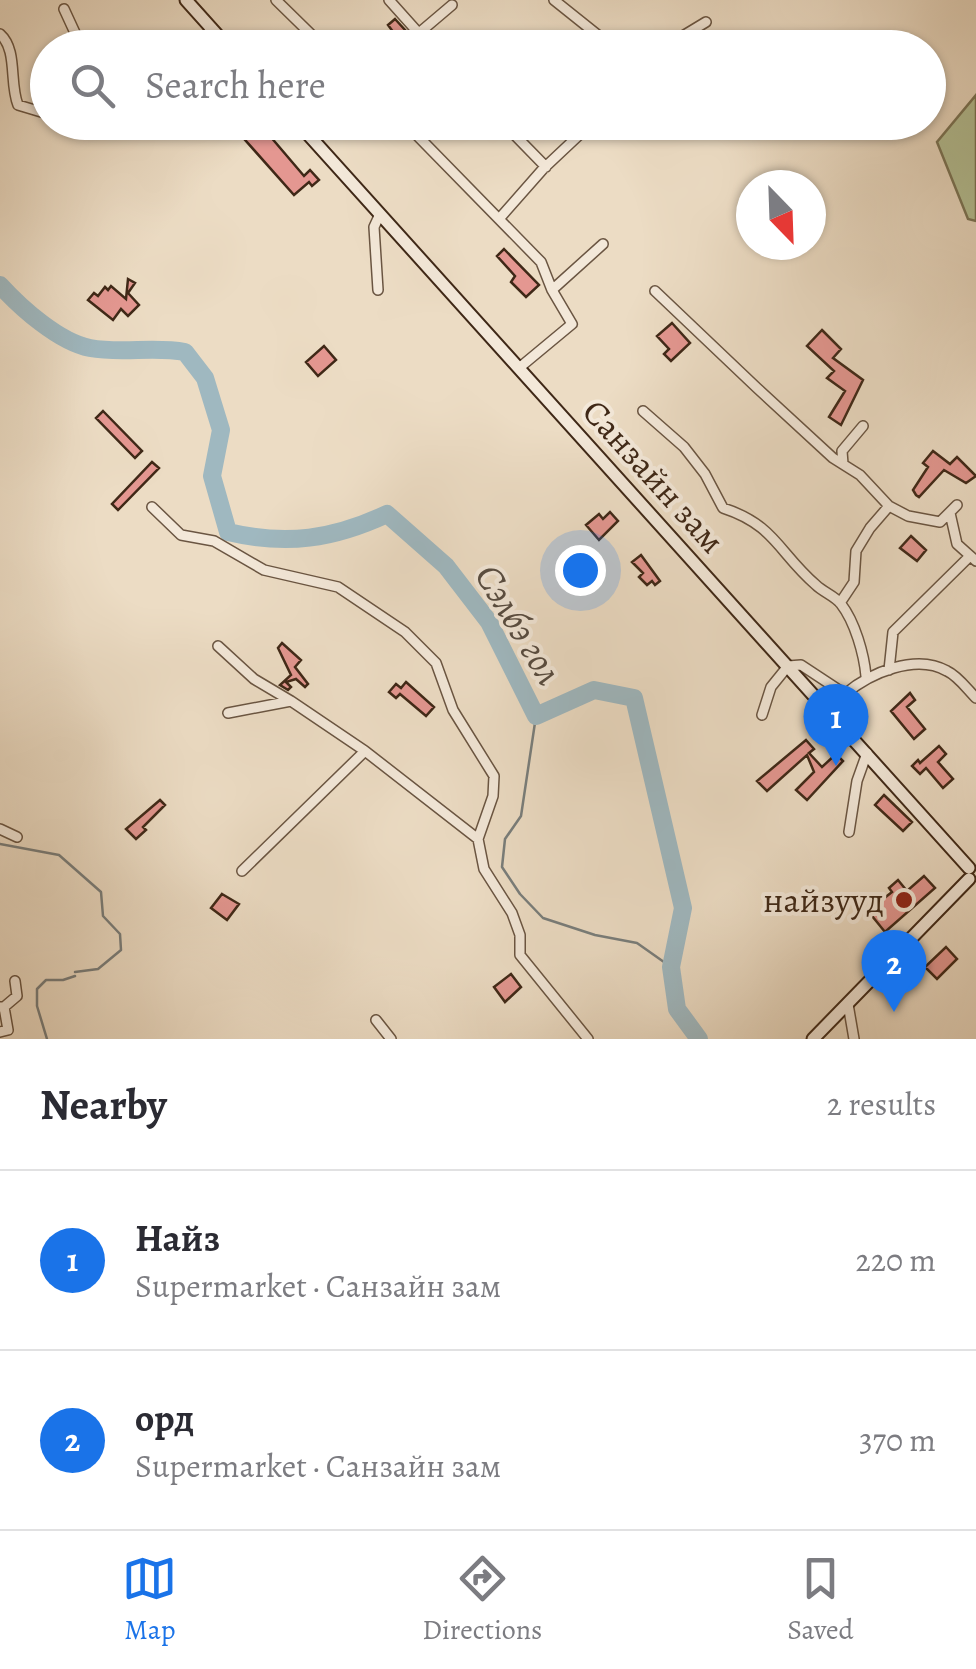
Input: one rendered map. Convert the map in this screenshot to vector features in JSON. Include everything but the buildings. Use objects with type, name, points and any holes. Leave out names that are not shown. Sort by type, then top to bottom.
[{"type":"main road","points":[[186,0],[212,28]]},
{"type":"main road","name":"Санзайн зам","points":[[313,140],[973,873],[813,1039]]},
{"type":"street","points":[[276,0],[307,30]]},
{"type":"street","points":[[388,0],[416,30]]},
{"type":"street","points":[[554,0],[592,30]]},
{"type":"street","points":[[423,30],[452,5]]},
{"type":"street","points":[[64,9],[74,30]]},
{"type":"street","points":[[692,30],[706,22]]},
{"type":"street","points":[[0,34],[6,39],[10,54],[18,105],[30,109]]},
{"type":"street","points":[[422,140],[541,262],[572,324],[519,368]]},
{"type":"street","points":[[520,140],[546,167]]},
{"type":"street","points":[[499,219],[574,140]]},
{"type":"street","points":[[378,290],[374,227],[380,214]]},
{"type":"street","points":[[552,290],[603,244]]},
{"type":"street","points":[[656,290],[890,506],[931,522],[940,522],[954,509],[957,544],[973,558],[893,632],[889,670]]},
{"type":"street","points":[[643,411],[684,447],[705,474],[722,508],[750,517],[764,528],[816,586],[840,603],[864,656],[866,676]]},
{"type":"street","points":[[843,464],[842,451],[863,426]]},
{"type":"street","points":[[840,603],[854,582],[856,550],[890,506]]},
{"type":"street","points":[[152,507],[181,535],[214,541],[264,570],[338,587],[404,632],[436,663],[453,710],[494,776],[493,796],[478,839],[484,869],[512,913],[520,935],[520,955],[588,1039]]},
{"type":"street","points":[[218,646],[254,680],[291,700],[365,751],[478,839]]},
{"type":"street","points":[[762,715],[771,687],[788,666],[801,666],[845,694],[866,676],[927,664],[949,671],[975,693]]},
{"type":"street","points":[[228,712],[291,700]]},
{"type":"street","points":[[242,872],[365,751]]},
{"type":"street","points":[[848,832],[857,781],[867,753]]},
{"type":"street","points":[[0,829],[17,836]]},
{"type":"street","points":[[0,1032],[8,1030],[2,1007],[16,996],[14,981]]},
{"type":"street","points":[[848,1004],[854,1039]]},
{"type":"street","points":[[376,1020],[391,1039]]},
{"type":"green space","points":[[976,95],[976,221],[968,219],[937,142],[946,140],[946,131]]},
{"type":"waterway","name":"Сэлбэ гол","points":[[0,285],[41,323],[78,345],[102,350],[185,352],[205,378],[221,430],[212,476],[228,532],[270,539],[309,538],[387,514],[446,566],[489,622],[536,716],[594,690],[634,698],[683,908],[671,967],[677,1009],[699,1039]]},
{"type":"waterway","points":[[536,716],[521,816],[505,839],[502,867],[543,918],[595,935],[637,943],[671,967]]},
{"type":"waterway","points":[[0,844],[59,855],[101,892],[103,916],[120,934],[121,950],[98,969],[75,972]]},
{"type":"waterway","points":[[47,1039],[37,1006],[37,989],[46,980],[75,976]]},
{"type":"place","name":"Найз","points":[[836,766]]},
{"type":"place","name":"найзууд","points":[[904,900]]},
{"type":"place","name":"орд","points":[[894,1012]]}]
